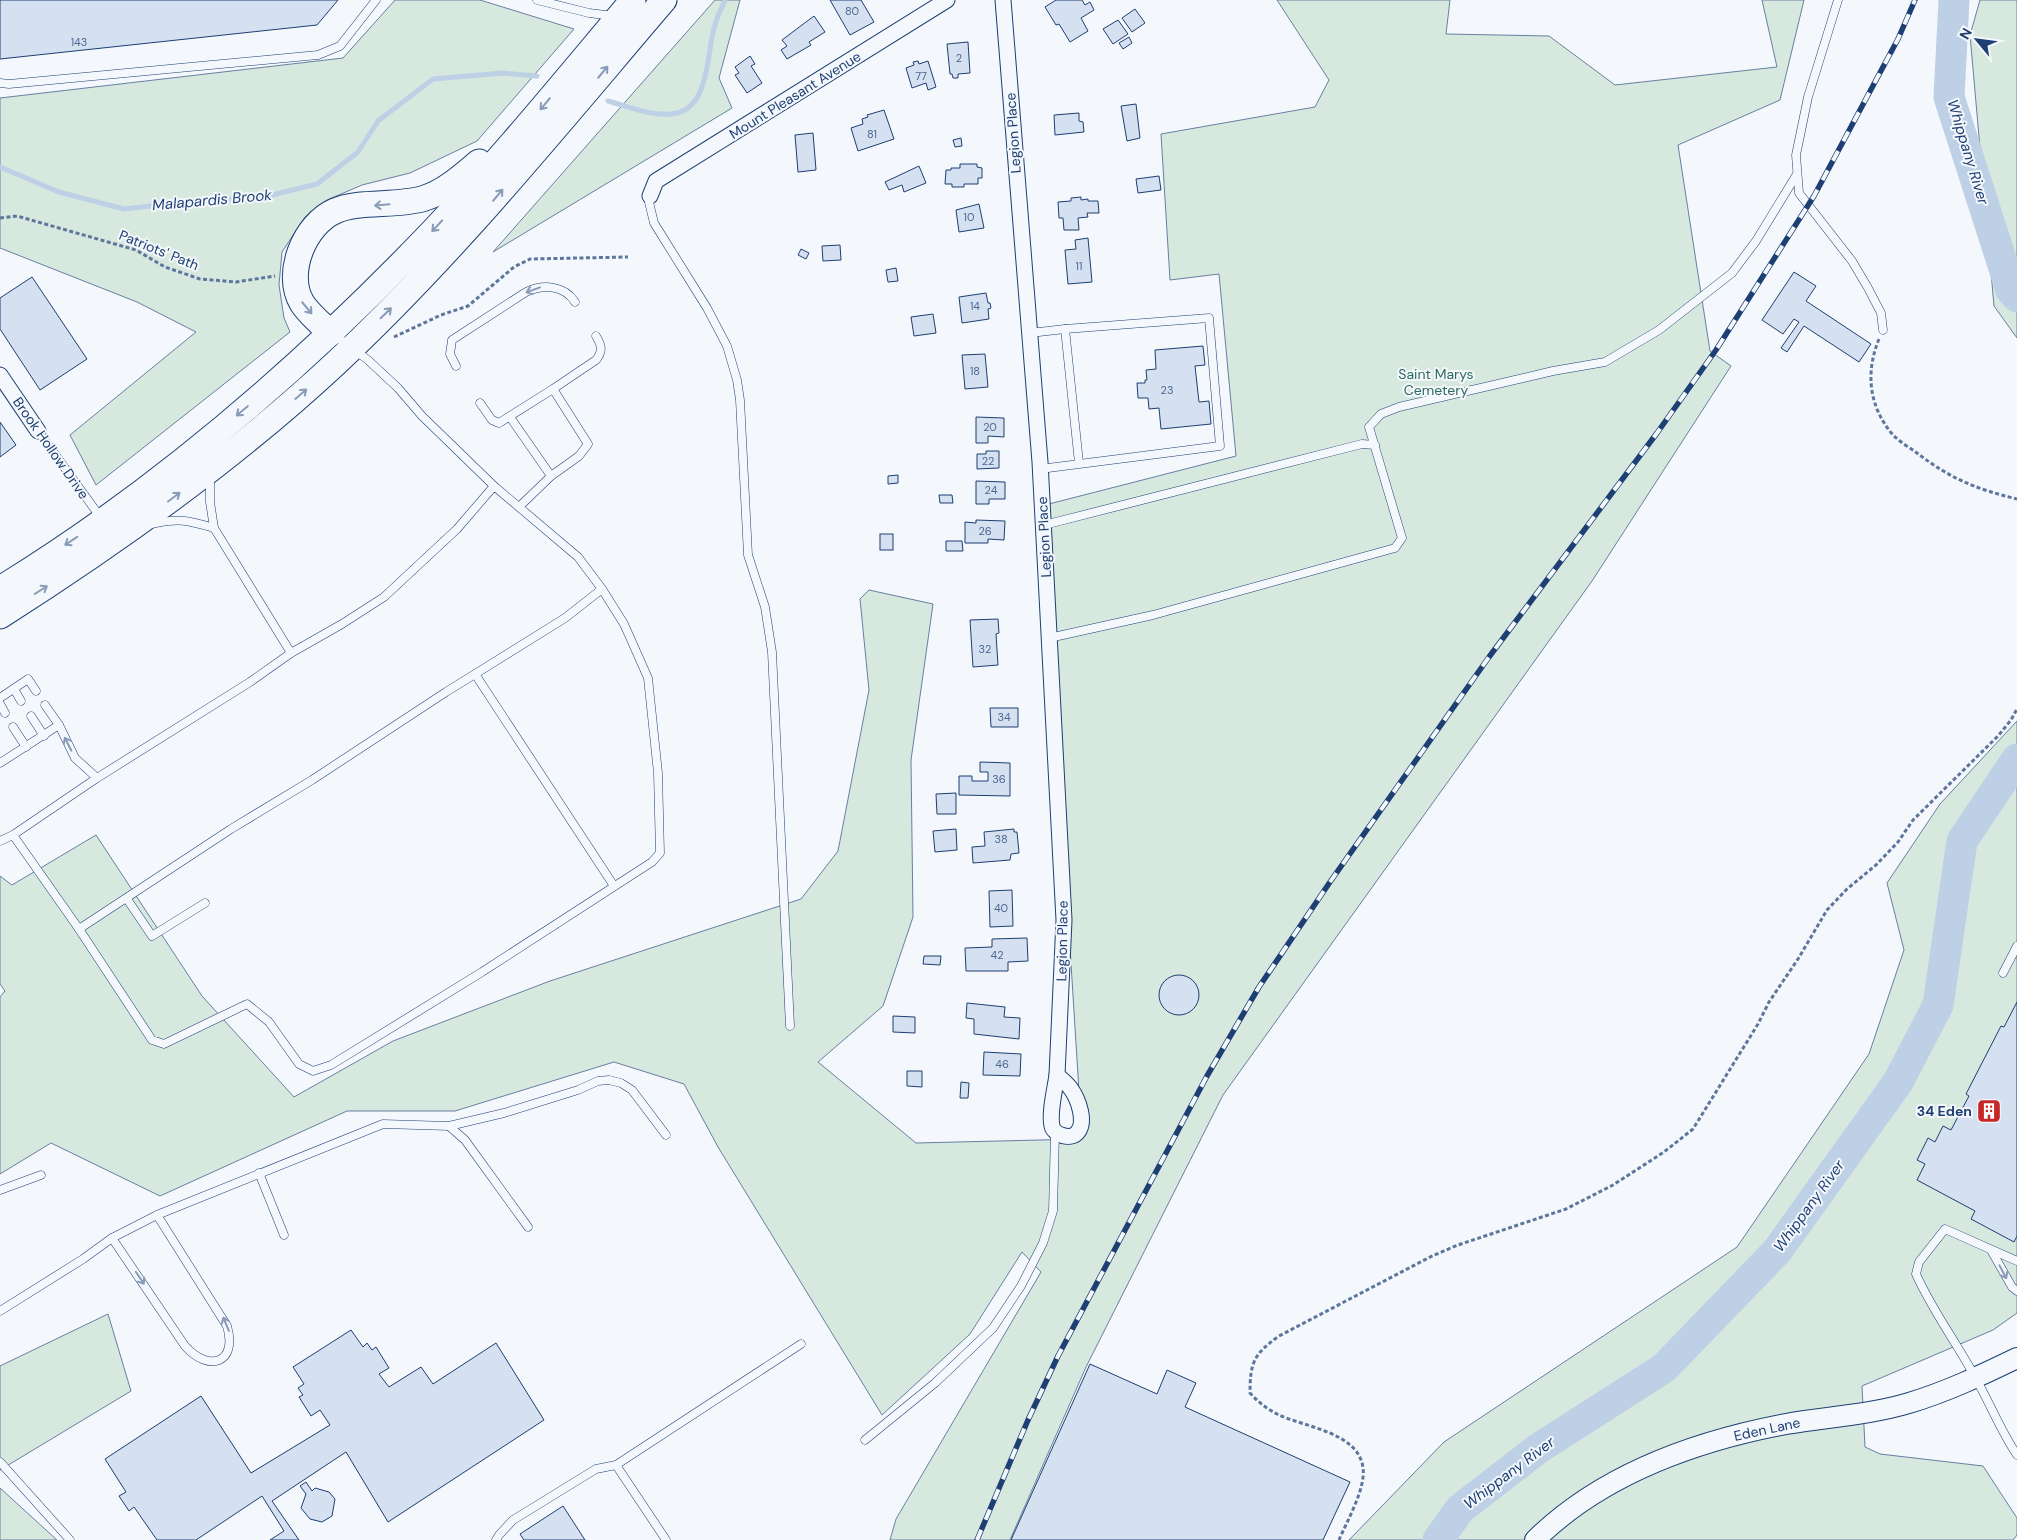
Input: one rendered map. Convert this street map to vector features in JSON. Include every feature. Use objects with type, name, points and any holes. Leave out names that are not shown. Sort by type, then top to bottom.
[{"type":"main road","points":[[0,616],[57,580],[132,528],[212,468],[296,398],[351,347],[423,278],[481,215],[664,0]]},
{"type":"main road","points":[[0,589],[102,520],[178,465],[265,392],[331,333],[432,232],[626,9]]},
{"type":"main road","points":[[331,333],[302,303],[296,281],[298,257],[302,246],[323,219],[345,208],[406,202],[426,198],[448,188],[528,123]]},
{"type":"street","name":"Mount Pleasant Avenue","points":[[650,196],[656,181],[947,0]]},
{"type":"street","name":"Legion Place","points":[[1003,0],[1044,525],[1064,920],[1057,1075],[1051,1120],[1052,1128],[1055,1132]]},
{"type":"street","name":"Brook Hollow Drive","points":[[0,375],[38,431]]},
{"type":"street","points":[[1055,1132],[1071,1136],[1077,1134],[1080,1128],[1081,1116],[1077,1100],[1070,1087],[1057,1075]]},
{"type":"street","name":"Eden Lane","points":[[1535,1540],[1575,1507],[1608,1486],[1651,1465],[1694,1448],[1740,1434],[1786,1424],[1848,1416],[1908,1403],[1976,1378],[2017,1358]]},
{"type":"lane","points":[[0,83],[10,84],[318,55],[340,46],[376,0]]},
{"type":"lane","points":[[537,0],[589,13],[626,9]]},
{"type":"lane","points":[[1838,0],[1808,97],[1796,155],[1799,193],[1852,261],[1882,313],[1883,330]]},
{"type":"lane","points":[[1050,638],[1153,615],[1395,548],[1402,538],[1369,427],[1381,414],[1544,374],[1605,362],[1659,330],[1732,273],[1756,241],[1797,174]]},
{"type":"lane","points":[[650,196],[649,202],[654,223],[718,328],[727,346],[738,380],[748,554],[765,607],[772,652],[790,1026]]},
{"type":"lane","points":[[456,366],[450,354],[452,340],[526,292],[537,287],[546,286],[570,294],[575,302]]},
{"type":"lane","points":[[1030,333],[1209,318],[1220,446],[1040,469]]},
{"type":"lane","points":[[1065,329],[1079,463]]},
{"type":"lane","points":[[13,835],[79,928],[152,1040],[164,1044],[247,1004],[269,1022],[299,1064],[313,1071],[331,1065],[482,972],[652,862],[660,853],[658,773],[648,678],[624,624],[602,589],[578,558],[494,486],[422,416],[398,388],[351,347],[331,333]]},
{"type":"lane","points":[[480,403],[492,420],[499,423],[510,417],[596,360],[601,354],[602,346],[596,336]]},
{"type":"lane","points":[[518,507],[551,476],[579,456],[588,444],[553,389]]},
{"type":"lane","points":[[510,417],[551,476]]},
{"type":"lane","name":"Brook Hollow Drive","points":[[38,431],[102,520]]},
{"type":"lane","points":[[1044,525],[1362,444],[1375,445]]},
{"type":"lane","points":[[212,468],[209,481],[214,528],[291,653]]},
{"type":"lane","points":[[0,841],[13,835],[97,778],[250,682],[291,653],[384,597],[457,529],[494,486]]},
{"type":"lane","points":[[132,528],[176,519],[192,521],[214,528]]},
{"type":"lane","points":[[79,928],[231,829],[312,780],[356,750],[565,618],[602,589]]},
{"type":"lane","points":[[475,674],[614,886]]},
{"type":"lane","points":[[0,698],[28,679],[36,691]]},
{"type":"lane","points":[[14,689],[21,701]]},
{"type":"lane","points":[[0,704],[5,713]]},
{"type":"lane","points":[[45,705],[76,758],[97,778]]},
{"type":"lane","points":[[31,716],[44,736]]},
{"type":"lane","points":[[0,763],[44,736],[58,725]]},
{"type":"lane","points":[[14,726],[26,747]]},
{"type":"lane","points":[[126,899],[152,936],[205,903]]},
{"type":"lane","points":[[2003,972],[2017,946]]},
{"type":"lane","points":[[0,1311],[84,1259],[112,1238],[157,1215],[259,1173],[343,1142],[383,1124],[449,1126],[504,1113],[578,1090],[598,1081],[609,1080],[632,1090],[666,1135]]},
{"type":"lane","points":[[449,1126],[465,1140],[528,1226]]},
{"type":"lane","points":[[865,1440],[934,1384],[993,1328],[1021,1286],[1043,1243],[1053,1211],[1055,1132]]},
{"type":"lane","points":[[259,1173],[284,1235]]},
{"type":"lane","points":[[0,1190],[42,1175]]},
{"type":"lane","points":[[112,1238],[193,1355],[203,1361],[213,1362],[222,1359],[228,1350],[231,1340],[227,1326],[157,1215]]},
{"type":"lane","points":[[2017,1261],[1945,1229],[1919,1262],[1916,1274],[1940,1319],[1976,1378],[2017,1455]]},
{"type":"lane","points":[[1991,1250],[2012,1287],[2017,1291]]},
{"type":"lane","points":[[496,1540],[513,1520],[596,1468],[616,1465],[801,1344]]},
{"type":"lane","points":[[0,1462],[70,1540]]},
{"type":"lane","points":[[616,1465],[666,1540]]},
{"type":"path","name":"Patriots' Path","points":[[0,218],[16,216],[136,250],[165,267],[200,280],[236,282],[282,275]]},
{"type":"path","points":[[386,341],[440,315],[468,306],[514,267],[530,259],[628,257]]},
{"type":"path","points":[[1883,330],[1874,352],[1871,372],[1871,393],[1878,415],[1894,436],[1964,484],[2017,499]]},
{"type":"path","points":[[1339,1540],[1360,1489],[1364,1469],[1360,1455],[1352,1445],[1338,1437],[1278,1414],[1261,1405],[1250,1393],[1250,1374],[1253,1361],[1265,1347],[1279,1336],[1432,1256],[1458,1245],[1566,1209],[1613,1186],[1664,1152],[1693,1129],[1827,910],[1847,888],[1876,865],[1898,842],[1914,820],[1998,736],[2017,709]]},
{"type":"green space","points":[[395,0],[480,0],[574,29],[477,141],[410,173],[362,185],[327,200],[305,217],[282,252],[279,285],[284,318],[290,332],[96,485],[70,435],[196,332],[137,302],[0,248],[0,98],[343,58]]},
{"type":"green space","points":[[715,0],[740,0],[719,78],[732,108],[493,252]]},
{"type":"green space","name":"Saint Marys Cemetery","points":[[1277,0],[1450,0],[1446,34],[1549,36],[1615,85],[1777,67],[1762,0],[1804,0],[1780,100],[1678,145],[1710,351],[1731,366],[1592,581],[1223,1095],[1086,1367],[1010,1540],[890,1540],[896,1519],[1041,1272],[1022,1252],[970,1334],[882,1415],[718,1147],[684,1084],[614,1062],[455,1111],[347,1111],[160,1196],[51,1143],[0,1174],[0,997],[5,991],[0,984],[0,876],[12,885],[96,835],[202,996],[294,1097],[393,1041],[550,981],[801,899],[838,851],[869,690],[860,599],[869,590],[933,604],[911,760],[913,917],[883,1006],[818,1062],[916,1143],[1082,1139],[1051,644],[1045,505],[1236,456],[1219,274],[1170,280],[1161,134],[1315,107],[1329,80]]},
{"type":"green space","points":[[1980,0],[2017,0],[2017,338],[1994,306],[1970,35]]},
{"type":"green space","points":[[2017,721],[2017,1313],[1993,1330],[1862,1386],[1865,1447],[1880,1454],[1983,1466],[2017,1518],[2017,1535],[2013,1540],[1349,1540],[1444,1442],[1737,1247],[1869,1054],[1904,950],[1887,883],[1940,804]]},
{"type":"green space","points":[[108,1314],[131,1391],[0,1470],[0,1366]]},
{"type":"green space","points":[[0,1488],[57,1540],[0,1540]]},
{"type":"building","points":[[0,0],[338,0],[317,25],[0,59]]},
{"type":"building","points":[[830,0],[861,0],[874,22],[850,35]]},
{"type":"building","points":[[1056,0],[1082,0],[1085,5],[1090,2],[1094,10],[1081,18],[1088,31],[1070,42],[1059,24],[1056,25],[1045,7]]},
{"type":"building","points":[[1135,9],[1145,23],[1132,32],[1122,18]]},
{"type":"building","points":[[814,16],[825,32],[809,42],[811,45],[787,59],[781,50],[787,46],[782,40]]},
{"type":"building","points":[[1118,20],[1128,34],[1113,44],[1103,29]]},
{"type":"building","points":[[1129,37],[1132,43],[1123,49],[1119,43]]},
{"type":"building","points":[[968,42],[970,73],[958,74],[958,78],[953,78],[952,74],[950,74],[947,44]]},
{"type":"building","points":[[750,56],[755,64],[751,66],[762,83],[747,93],[735,75],[739,73],[735,67]]},
{"type":"building","points":[[918,61],[919,64],[928,61],[936,87],[928,90],[926,83],[912,88],[906,68],[914,65],[913,62]]},
{"type":"building","points":[[1136,104],[1140,138],[1127,141],[1121,106]]},
{"type":"building","points":[[884,110],[894,139],[858,151],[851,128],[863,124],[862,119],[868,117],[867,115]]},
{"type":"building","points":[[1079,113],[1079,121],[1083,122],[1084,132],[1055,135],[1054,115]]},
{"type":"building","points":[[813,133],[816,170],[798,172],[795,135]]},
{"type":"building","points":[[961,138],[962,146],[955,147],[953,140]]},
{"type":"building","points":[[960,164],[977,164],[977,167],[982,168],[982,178],[978,178],[978,184],[964,184],[964,187],[952,187],[952,184],[945,184],[946,170],[960,168]]},
{"type":"building","points":[[919,166],[926,183],[904,192],[902,185],[889,190],[885,182]]},
{"type":"building","points":[[1159,176],[1161,190],[1138,193],[1136,179]]},
{"type":"building","points":[[1081,197],[1081,200],[1098,201],[1099,213],[1087,213],[1088,217],[1078,218],[1079,230],[1064,230],[1063,218],[1059,218],[1058,202],[1071,201],[1071,198]]},
{"type":"building","points":[[979,204],[984,228],[959,232],[956,210]]},
{"type":"building","points":[[1088,238],[1092,282],[1068,284],[1065,250],[1076,249],[1075,240]]},
{"type":"building","points":[[840,245],[841,260],[823,261],[822,246]]},
{"type":"building","points":[[801,249],[809,253],[806,259],[798,255]]},
{"type":"building","points":[[896,268],[898,281],[888,282],[886,270]]},
{"type":"building","points":[[1794,272],[1816,286],[1806,301],[1871,344],[1859,362],[1804,326],[1787,352],[1781,348],[1799,322],[1794,319],[1783,334],[1762,320]]},
{"type":"building","points":[[32,277],[87,359],[40,390],[0,329],[0,298]]},
{"type":"building","points":[[986,293],[991,308],[988,309],[989,319],[962,323],[959,297]]},
{"type":"building","points":[[933,314],[936,333],[914,336],[911,317]]},
{"type":"building","points":[[1203,346],[1205,365],[1195,366],[1199,402],[1209,401],[1211,424],[1161,429],[1159,408],[1149,409],[1148,398],[1138,398],[1137,383],[1145,383],[1145,380],[1147,380],[1146,370],[1156,369],[1155,350]]},
{"type":"building","points":[[985,354],[988,387],[965,389],[962,355]]},
{"type":"building","points":[[976,417],[1004,418],[1004,437],[988,436],[988,443],[976,443]]},
{"type":"building","points":[[0,422],[16,445],[0,457]]},
{"type":"building","points":[[986,451],[999,451],[999,468],[977,469],[977,454],[986,454]]},
{"type":"building","points":[[898,475],[898,483],[888,484],[888,476]]},
{"type":"building","points":[[976,481],[1005,482],[1005,499],[989,499],[989,504],[976,504]]},
{"type":"building","points":[[939,495],[952,495],[953,503],[940,503]]},
{"type":"building","points":[[976,520],[1005,521],[1004,540],[988,539],[988,543],[965,543],[965,522],[976,523]]},
{"type":"building","points":[[880,534],[893,534],[893,550],[880,550]]},
{"type":"building","points":[[946,541],[962,541],[963,551],[946,551]]},
{"type":"building","points":[[998,619],[999,633],[996,634],[998,665],[973,667],[970,620]]},
{"type":"building","points":[[990,708],[1018,708],[1018,727],[991,727]]},
{"type":"building","points":[[980,762],[1010,763],[1010,796],[959,795],[959,776],[972,776],[972,781],[988,781],[988,772],[980,772]]},
{"type":"building","points":[[956,793],[956,814],[937,814],[936,794]]},
{"type":"building","points":[[956,829],[957,850],[935,852],[933,831]]},
{"type":"building","points":[[1014,829],[1014,832],[1017,832],[1019,853],[1011,854],[1010,860],[973,863],[972,847],[985,846],[984,832]]},
{"type":"building","points":[[1012,890],[1013,926],[990,927],[989,891]]},
{"type":"building","points":[[1027,938],[1028,961],[1008,962],[1008,971],[966,971],[965,948],[992,947],[992,939]]},
{"type":"building","points":[[924,956],[941,956],[940,965],[923,964]]},
{"type":"building","points":[[1179,975],[1193,981],[1199,995],[1193,1009],[1179,1015],[1165,1009],[1159,995],[1165,981]]},
{"type":"building","name":"34 Eden","points":[[2017,1002],[2017,1236],[2014,1242],[1971,1219],[1975,1211],[1917,1180],[1925,1164],[1917,1160],[1928,1138],[1935,1142],[1943,1126],[1951,1130],[1969,1096],[1966,1094],[2001,1026],[2004,1027]]},
{"type":"building","points":[[967,1003],[1005,1007],[1004,1017],[1020,1018],[1019,1039],[974,1034],[974,1019],[966,1018]]},
{"type":"building","points":[[893,1016],[915,1017],[915,1033],[893,1032]]},
{"type":"building","points":[[984,1052],[1021,1054],[1020,1076],[983,1075]]},
{"type":"building","points":[[907,1071],[922,1071],[922,1087],[907,1086]]},
{"type":"building","points":[[961,1082],[969,1083],[968,1098],[960,1098]]},
{"type":"building","points":[[351,1330],[363,1347],[367,1343],[372,1350],[376,1347],[389,1368],[379,1374],[389,1387],[421,1367],[433,1384],[496,1343],[544,1420],[388,1522],[346,1452],[272,1501],[299,1540],[270,1540],[284,1531],[262,1496],[196,1540],[157,1540],[134,1507],[129,1511],[119,1496],[126,1492],[105,1459],[201,1396],[251,1473],[330,1425],[320,1410],[311,1416],[299,1397],[303,1395],[298,1388],[304,1384],[293,1367]]},
{"type":"building","points":[[1090,1364],[1157,1394],[1167,1370],[1196,1383],[1185,1407],[1350,1482],[1323,1540],[1011,1540]]},
{"type":"building","points":[[306,1482],[312,1491],[315,1488],[329,1492],[335,1499],[332,1516],[322,1522],[310,1519],[301,1508],[306,1494],[300,1486]]},
{"type":"building","points":[[563,1506],[585,1540],[524,1540],[520,1534]]},
{"type":"waterway","name":"Malapardis Brook","points":[[608,101],[647,112],[663,114],[684,110],[693,103],[700,92],[705,78],[712,36],[725,0]]},
{"type":"waterway","name":"Whippany River","points":[[1954,0],[1949,97],[2011,290],[2017,297]]},
{"type":"waterway","name":"Malapardis Brook","points":[[0,167],[59,192],[124,209],[203,200],[260,198],[317,184],[358,152],[378,121],[433,79],[503,73],[537,76]]},
{"type":"waterway","name":"Whippany River","points":[[1438,1540],[1460,1509],[1539,1448],[1664,1368],[1777,1251],[1898,1082],[1938,1005],[1962,841],[2017,759]]},
{"type":"railway","points":[[977,1540],[1028,1420],[1058,1356],[1207,1076],[1259,987],[1330,882],[1489,657],[1657,433],[1716,350],[1814,196],[1898,39],[1915,0]]},
{"type":"place","name":"34 Eden","points":[[1989,1111]]}]
